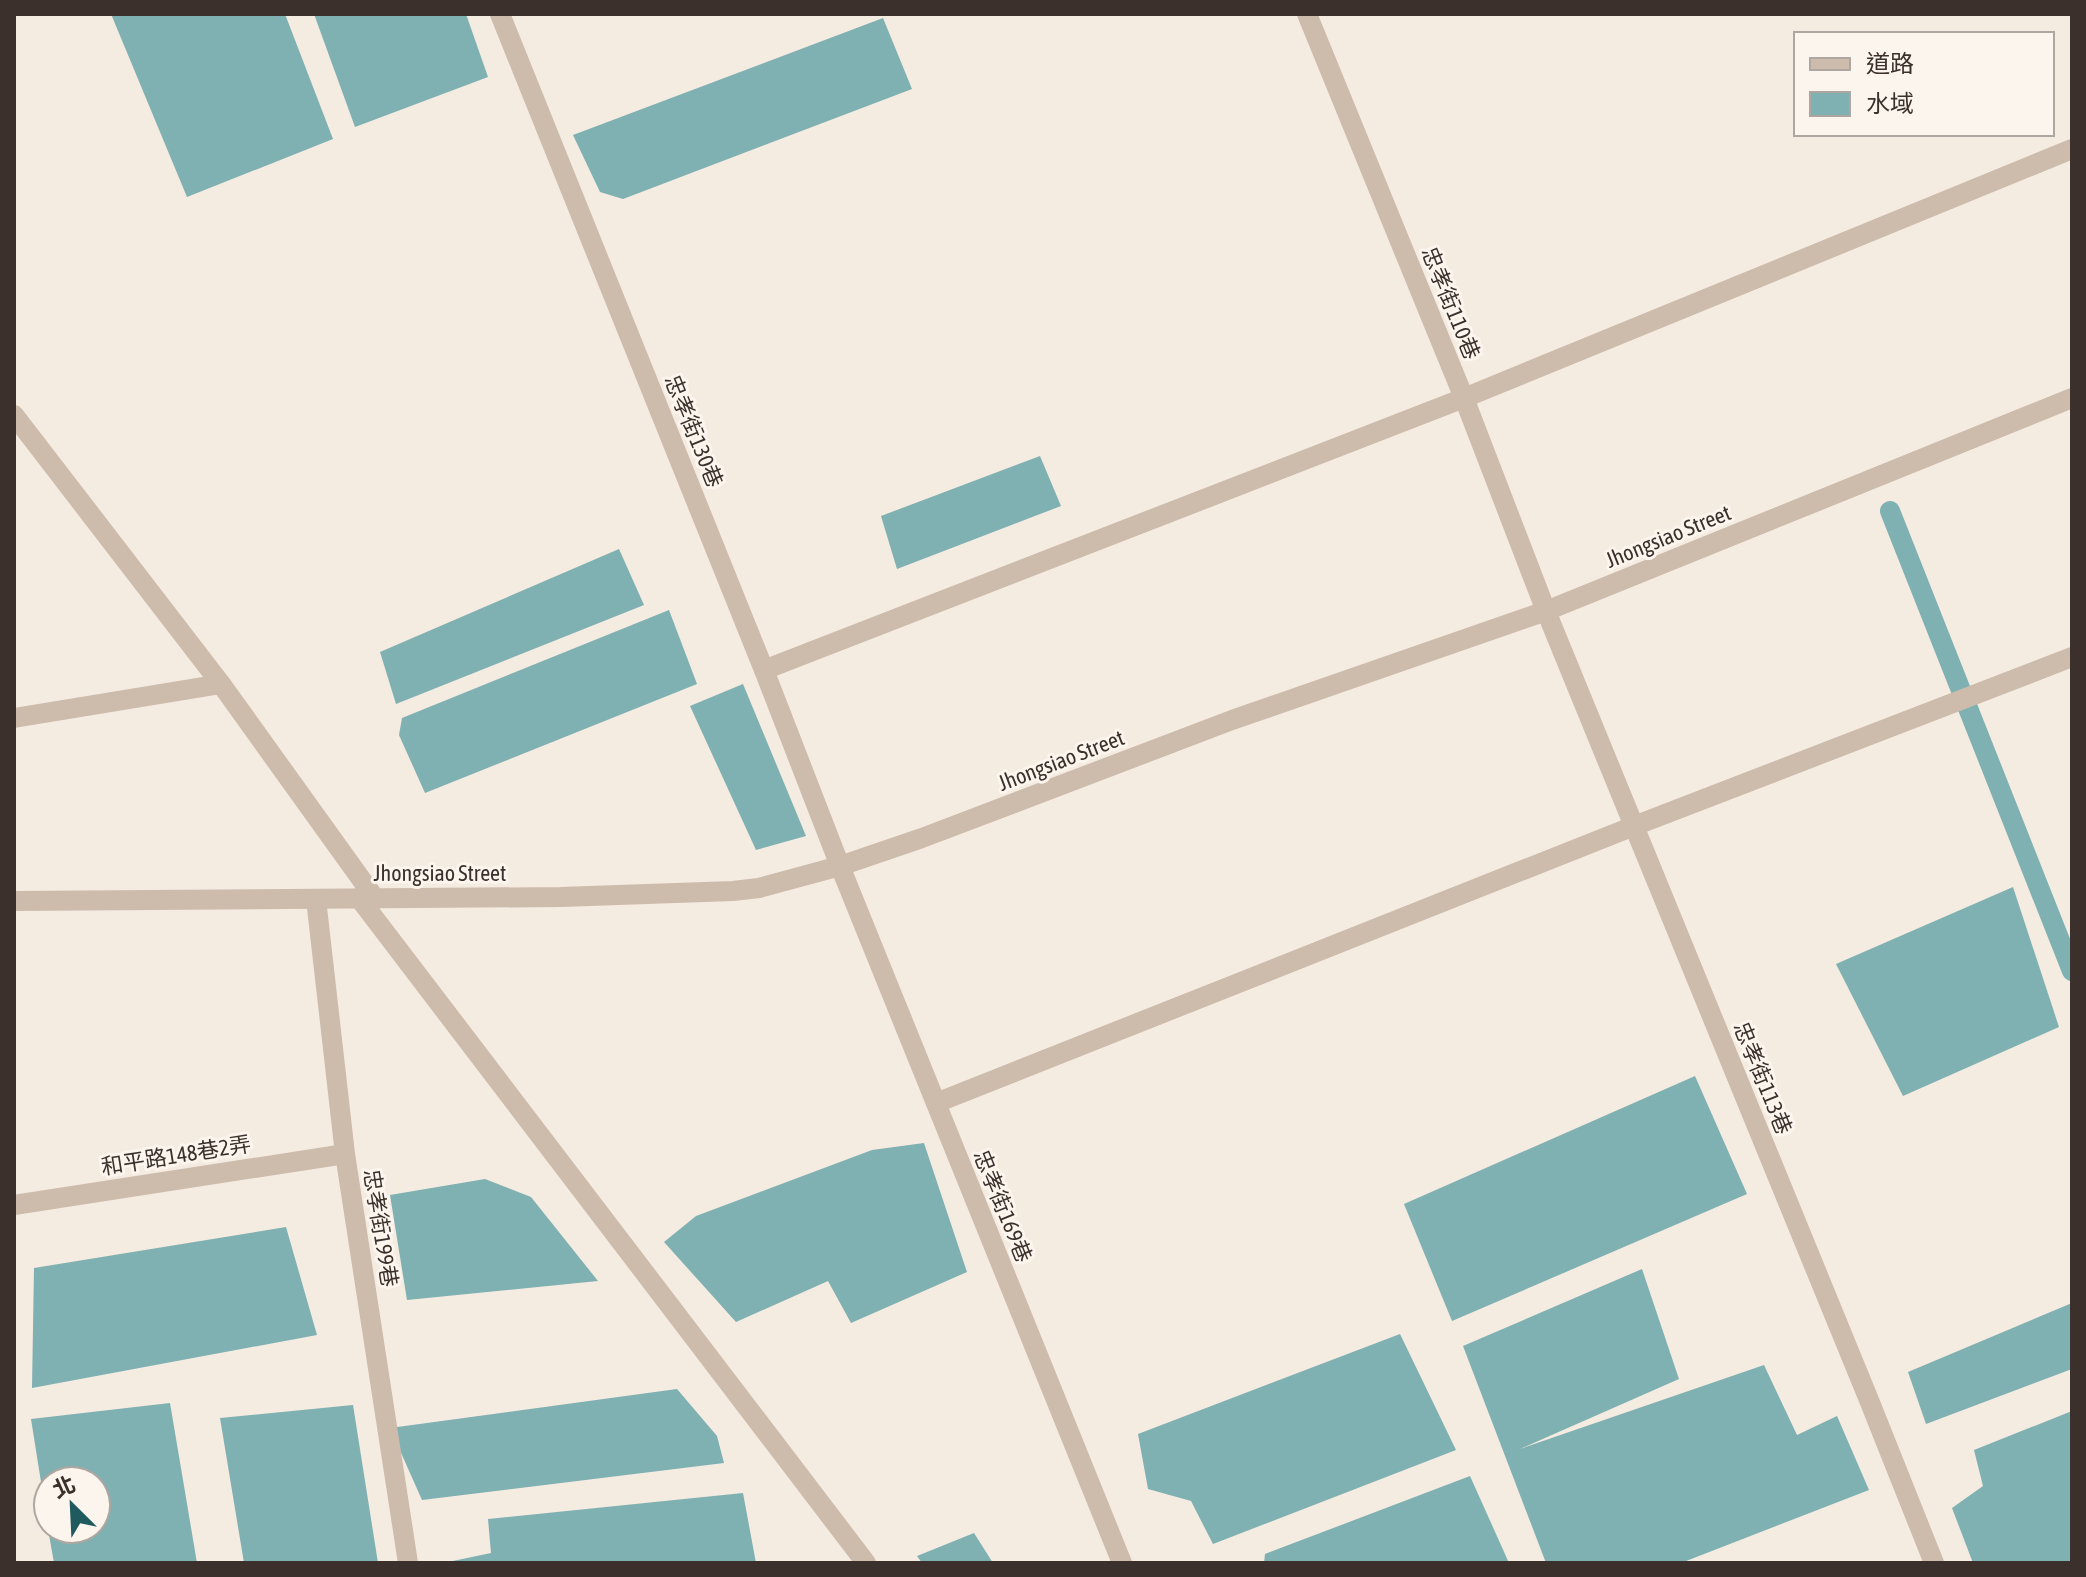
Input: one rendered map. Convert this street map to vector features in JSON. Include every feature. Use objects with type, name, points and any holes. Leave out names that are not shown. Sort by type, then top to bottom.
[{"type":"street","name":"忠孝街130巷","points":[[500,14],[840,866]]},
{"type":"street","name":"忠孝街110巷","points":[[1307,14],[1464,398],[1546,611]]},
{"type":"street","points":[[764,670],[1464,398],[2072,149]]},
{"type":"street","name":"Jhongsiao Street","points":[[14,901],[561,897],[759,888],[840,866],[922,838],[1232,720],[1546,611],[2072,398]]},
{"type":"street","points":[[14,415],[221,684],[366,898],[866,1563]]},
{"type":"street","name":"忠孝街113巷","points":[[1546,611],[1934,1563]]},
{"type":"street","points":[[936,1103],[1634,826],[2072,657]]},
{"type":"street","points":[[14,718],[221,684]]},
{"type":"street","name":"忠孝街169巷","points":[[840,866],[1122,1563]]},
{"type":"street","name":"忠孝街199巷","points":[[316,899],[345,1154],[408,1563]]},
{"type":"street","name":"和平路148巷2弄","points":[[14,1205],[345,1154]]},
{"type":"water","points":[[111,14],[285,14],[333,139],[187,197]]},
{"type":"water","points":[[314,14],[466,14],[488,77],[355,127]]},
{"type":"water","points":[[883,18],[912,89],[623,199],[600,192],[573,135]]},
{"type":"water","points":[[1040,456],[1061,506],[897,569],[881,516]]},
{"type":"water","points":[[619,549],[644,605],[396,704],[380,652]]},
{"type":"water","points":[[669,610],[697,684],[425,793],[399,735],[402,718]]},
{"type":"water","points":[[743,684],[806,836],[756,850],[690,706]]},
{"type":"water","points":[[2013,887],[2059,1027],[1903,1096],[1836,964]]},
{"type":"water","points":[[1695,1076],[1747,1194],[1452,1321],[1404,1204]]},
{"type":"water","points":[[924,1143],[967,1272],[851,1323],[828,1281],[736,1322],[664,1242],[696,1216],[872,1150]]},
{"type":"water","points":[[485,1179],[531,1197],[598,1281],[407,1300],[390,1195]]},
{"type":"water","points":[[286,1227],[317,1335],[32,1388],[34,1268]]},
{"type":"water","points":[[1642,1269],[1679,1379],[1520,1449],[1764,1365],[1797,1435],[1837,1416],[1869,1490],[1681,1563],[1546,1563],[1463,1346]]},
{"type":"water","points":[[2072,1303],[2072,1369],[1926,1424],[1908,1372]]},
{"type":"water","points":[[1400,1334],[1456,1450],[1213,1544],[1191,1501],[1148,1489],[1138,1434]]},
{"type":"water","points":[[677,1389],[717,1436],[724,1463],[422,1500],[390,1428]]},
{"type":"water","points":[[170,1403],[197,1563],[54,1563],[51,1545],[112,1545],[112,1465],[38,1465],[31,1419]]},
{"type":"water","points":[[353,1405],[378,1563],[244,1563],[220,1418]]},
{"type":"water","points":[[2072,1411],[2072,1563],[1973,1563],[1952,1508],[1983,1486],[1974,1450]]},
{"type":"water","points":[[1470,1476],[1509,1563],[1264,1563],[1265,1554]]},
{"type":"water","points":[[743,1493],[756,1563],[443,1563],[491,1553],[488,1519]]},
{"type":"water","points":[[974,1533],[993,1563],[922,1563],[917,1556]]},
{"type":"waterway","points":[[1890,511],[2072,971]]}]
